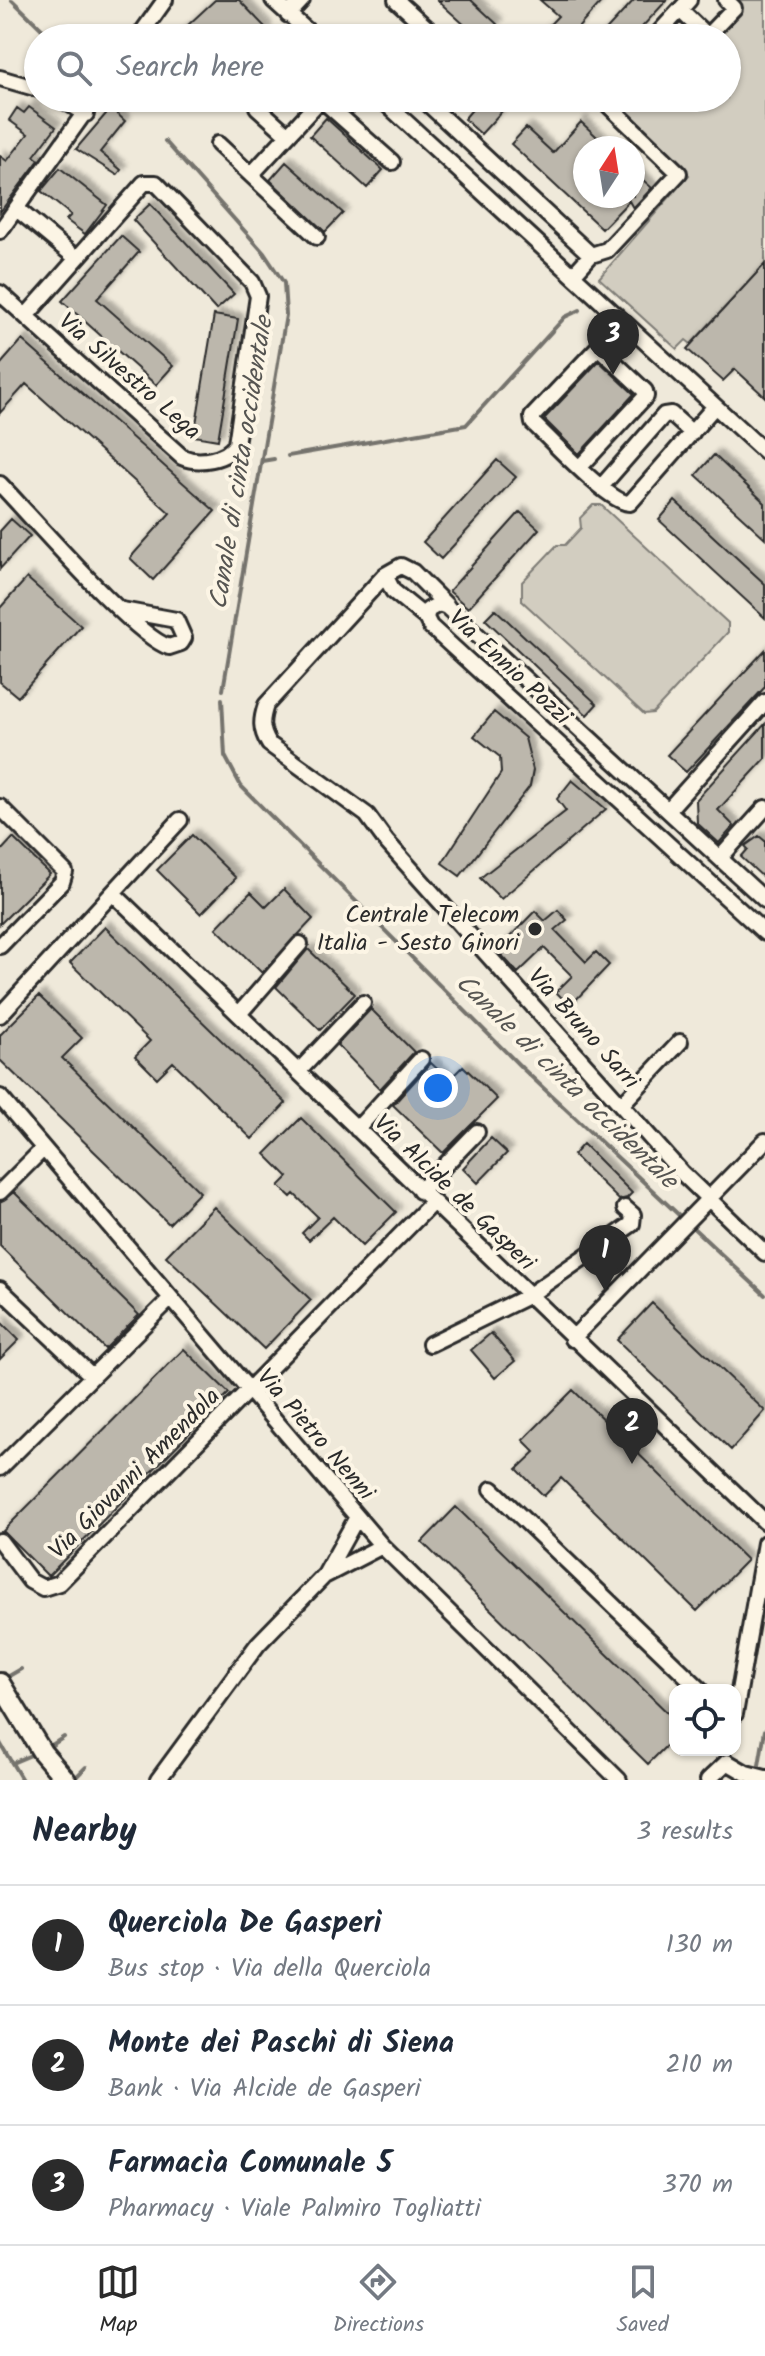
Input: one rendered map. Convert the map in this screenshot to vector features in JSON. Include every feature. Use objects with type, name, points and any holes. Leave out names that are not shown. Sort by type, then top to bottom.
[{"type":"main road","points":[[0,1683],[42,1752],[66,1780]]},
{"type":"main road","points":[[42,1752],[52,1780]]},
{"type":"street","points":[[148,24],[165,0]]},
{"type":"street","points":[[273,0],[299,24]]},
{"type":"street","points":[[288,15],[302,0]]},
{"type":"street","points":[[396,0],[423,24]]},
{"type":"street","points":[[719,24],[734,8],[726,0]]},
{"type":"street","points":[[667,24],[684,5],[698,24]]},
{"type":"street","points":[[0,78],[24,85]]},
{"type":"street","points":[[0,231],[86,114],[83,112]]},
{"type":"street","points":[[263,112],[288,135]]},
{"type":"street","points":[[251,175],[309,112]]},
{"type":"street","points":[[337,112],[392,162]]},
{"type":"street","points":[[395,112],[765,452]]},
{"type":"street","points":[[407,123],[417,112]]},
{"type":"street","points":[[441,112],[591,255]]},
{"type":"street","points":[[573,275],[591,255],[607,250],[679,173],[616,112]]},
{"type":"street","points":[[218,144],[317,237]]},
{"type":"street","name":"Via Silvestro Lega","points":[[0,293],[182,457],[192,460],[225,456],[236,444],[259,309],[256,288],[153,181],[144,183],[26,316]]},
{"type":"street","points":[[18,210],[76,258]]},
{"type":"street","points":[[623,321],[531,420],[601,487],[618,502],[630,503],[715,406]]},
{"type":"street","points":[[580,467],[646,396],[645,391],[598,347]]},
{"type":"street","points":[[601,487],[664,415],[671,414],[692,433]]},
{"type":"street","points":[[0,484],[122,610]]},
{"type":"street","points":[[426,618],[393,591],[385,575],[401,566],[413,572],[447,607]]},
{"type":"street","name":"Via Bruno Sarri","points":[[385,575],[266,705],[261,721],[263,734],[269,744],[367,815],[396,852],[681,1172],[765,1253]]},
{"type":"street","name":"Via Ennio Pozzi","points":[[765,900],[447,607],[434,604],[428,610],[426,618],[442,637],[765,933]]},
{"type":"street","points":[[668,810],[765,702]]},
{"type":"street","points":[[0,807],[65,872],[62,882],[0,946]]},
{"type":"street","points":[[720,858],[765,808]]},
{"type":"street","points":[[0,1015],[180,820]]},
{"type":"street","name":"Via Alcide de Gasperi","points":[[114,894],[765,1522]]},
{"type":"street","points":[[239,1014],[300,944]]},
{"type":"street","points":[[298,1072],[363,1003]]},
{"type":"street","points":[[621,1105],[680,1042]]},
{"type":"street","points":[[357,1129],[421,1059]]},
{"type":"street","name":"Via Pietro Nenni","points":[[0,1097],[169,1300],[382,1546],[619,1780]]},
{"type":"street","points":[[420,1191],[477,1132]]},
{"type":"street","points":[[572,1339],[765,1141]]},
{"type":"street","points":[[0,1192],[43,1149]]},
{"type":"street","name":"Via Giovanni Amendola","points":[[0,1541],[30,1581],[43,1588],[59,1583],[432,1203]]},
{"type":"street","points":[[430,1344],[528,1296],[632,1224],[633,1215],[625,1208]]},
{"type":"street","points":[[0,1289],[92,1376]]},
{"type":"street","points":[[0,1468],[169,1300]]},
{"type":"street","points":[[492,1489],[695,1684]]},
{"type":"street","points":[[158,1780],[168,1774],[258,1644],[324,1576],[357,1517]]},
{"type":"street","points":[[740,1684],[765,1543]]},
{"type":"street","points":[[324,1576],[382,1546]]},
{"type":"street","points":[[708,1780],[728,1756],[746,1773],[765,1778]]},
{"type":"shaded area","points":[[733,0],[765,0],[765,264],[691,344],[686,340],[677,349],[599,278],[689,175],[624,112],[741,112],[741,24],[719,24]]},
{"type":"shaded area","points":[[593,505],[601,505],[728,623],[728,632],[653,713],[644,714],[522,601],[522,582],[557,545],[565,545],[581,528],[580,518]]},
{"type":"building","points":[[215,0],[239,0],[262,24],[189,24]]},
{"type":"building","points":[[437,0],[471,0],[497,24],[464,24]]},
{"type":"building","points":[[540,0],[603,0],[582,24],[550,24],[558,16]]},
{"type":"building","points":[[634,0],[667,0],[645,24],[612,24]]},
{"type":"building","points":[[17,108],[24,113],[36,112],[56,127],[34,156],[39,160],[0,212],[0,156],[7,161],[28,134],[9,120]]},
{"type":"building","points":[[108,112],[115,112],[125,121],[100,152],[121,170],[117,175],[76,149]]},
{"type":"building","points":[[470,112],[501,112],[481,134],[464,119]]},
{"type":"building","points":[[326,118],[383,170],[367,188],[310,136]]},
{"type":"building","points":[[581,122],[596,136],[573,136],[573,202],[511,144],[526,128],[553,153]]},
{"type":"building","points":[[286,162],[343,213],[325,232],[270,180]]},
{"type":"building","points":[[60,168],[107,205],[85,234],[66,220],[71,215],[41,191]]},
{"type":"building","points":[[645,182],[652,188],[645,195]]},
{"type":"building","points":[[150,204],[234,294],[216,310],[133,220]]},
{"type":"building","points":[[580,208],[622,208],[602,229]]},
{"type":"building","points":[[121,236],[139,252],[97,299],[173,366],[156,385],[62,301]]},
{"type":"building","points":[[765,264],[765,397],[735,369],[723,381],[687,349]]},
{"type":"building","points":[[214,315],[238,319],[218,440],[194,436]]},
{"type":"building","points":[[22,340],[215,511],[153,580],[130,558],[170,513],[26,384],[0,413],[0,365]]},
{"type":"building","points":[[599,361],[634,394],[579,454],[544,419]]},
{"type":"building","points":[[714,455],[765,503],[765,538],[696,475]]},
{"type":"building","points":[[497,460],[516,477],[441,559],[423,542]]},
{"type":"building","points":[[675,501],[765,584],[765,618],[659,520]]},
{"type":"building","points":[[520,512],[539,529],[468,608],[449,591]]},
{"type":"building","points":[[11,519],[30,536],[0,569],[0,531]]},
{"type":"building","points":[[27,578],[81,626],[18,697],[0,682],[0,608]]},
{"type":"building","points":[[495,609],[597,704],[587,715],[485,619]]},
{"type":"building","points":[[765,650],[765,687],[686,772],[667,755]]},
{"type":"building","points":[[494,712],[525,738],[533,770],[530,786],[460,876],[442,863],[501,773],[500,757],[474,736]]},
{"type":"building","points":[[765,724],[765,759],[718,810],[734,826],[719,843],[697,823],[696,800]]},
{"type":"building","points":[[572,780],[606,809],[501,899],[480,878],[566,811],[557,799]]},
{"type":"building","points":[[192,835],[236,878],[201,914],[157,870]]},
{"type":"building","points":[[759,836],[765,841],[765,879],[741,857],[748,849],[745,846]]},
{"type":"building","points":[[13,838],[50,874],[0,924],[0,852]]},
{"type":"building","points":[[284,889],[313,919],[262,973],[216,928],[251,892],[266,907]]},
{"type":"building","points":[[558,910],[567,920],[555,930],[586,962],[596,952],[609,965],[570,1006],[556,992],[572,976],[544,948],[518,973],[497,950],[535,911],[545,921]]},
{"type":"building","points":[[105,927],[286,1103],[252,1139],[173,1062],[157,1078],[135,1056],[150,1041],[70,963]]},
{"type":"building","points":[[308,949],[355,994],[320,1030],[276,987]]},
{"type":"building","points":[[39,996],[82,1038],[62,1058],[200,1192],[169,1224],[0,1060],[0,1035]]},
{"type":"building","points":[[371,1009],[414,1052],[380,1089],[337,1045]]},
{"type":"building","points":[[431,1063],[449,1080],[463,1066],[497,1099],[443,1153],[393,1105]]},
{"type":"building","points":[[301,1118],[396,1212],[362,1246],[333,1217],[309,1240],[302,1233],[318,1217],[294,1194],[291,1197],[279,1186],[288,1177],[265,1154]]},
{"type":"building","points":[[491,1138],[507,1153],[478,1183],[463,1168]]},
{"type":"building","points":[[583,1144],[632,1193],[627,1198],[619,1200],[573,1155]]},
{"type":"building","points":[[14,1192],[139,1315],[105,1349],[0,1246],[0,1202]]},
{"type":"building","points":[[214,1207],[311,1300],[264,1349],[166,1256]]},
{"type":"building","points":[[652,1303],[765,1411],[731,1450],[617,1340]]},
{"type":"building","points":[[0,1321],[19,1340],[0,1359]]},
{"type":"building","points":[[491,1333],[515,1361],[495,1378],[471,1350]]},
{"type":"building","points":[[184,1349],[229,1393],[48,1576],[3,1531]]},
{"type":"building","points":[[573,1390],[747,1560],[697,1611],[561,1478],[544,1496],[517,1469],[535,1452],[523,1440]]},
{"type":"building","points":[[456,1507],[669,1714],[669,1743],[648,1764],[422,1542]]},
{"type":"waterway","name":"Canale di cinta occidentale","points":[[12,0],[37,24]]},
{"type":"waterway","name":"Canale di cinta occidentale","points":[[165,141],[264,253],[284,283],[286,315],[223,690]]},
{"type":"waterway","points":[[288,456],[466,425],[565,317],[580,310]]},
{"type":"waterway","points":[[262,461],[274,459]]},
{"type":"waterway","name":"Canale di cinta occidentale","points":[[222,699],[225,756],[241,786],[522,1068],[682,1218]]},
{"type":"waterway","name":"Canale di cinta occidentale","points":[[689,1224],[765,1295]]},
{"type":"waterway","points":[[9,1676],[21,1669]]},
{"type":"waterway","name":"Canale di cinta occidentale","points":[[758,1771],[765,1730]]},
{"type":"waterway","points":[[52,1745],[64,1737]]},
{"type":"waterway","points":[[0,1743],[22,1780]]},
{"type":"waterway","points":[[12,1763],[31,1755]]},
{"type":"waterway","points":[[76,1777],[86,1767]]},
{"type":"place","name":"Farmacia Comunale 5","points":[[613,375]]},
{"type":"place","name":"Centrale Telecom Italia - Sesto Ginori","points":[[535,929]]},
{"type":"place","name":"Querciola De Gasperi","points":[[605,1291]]},
{"type":"place","name":"Monte dei Paschi di Siena","points":[[632,1464]]}]
